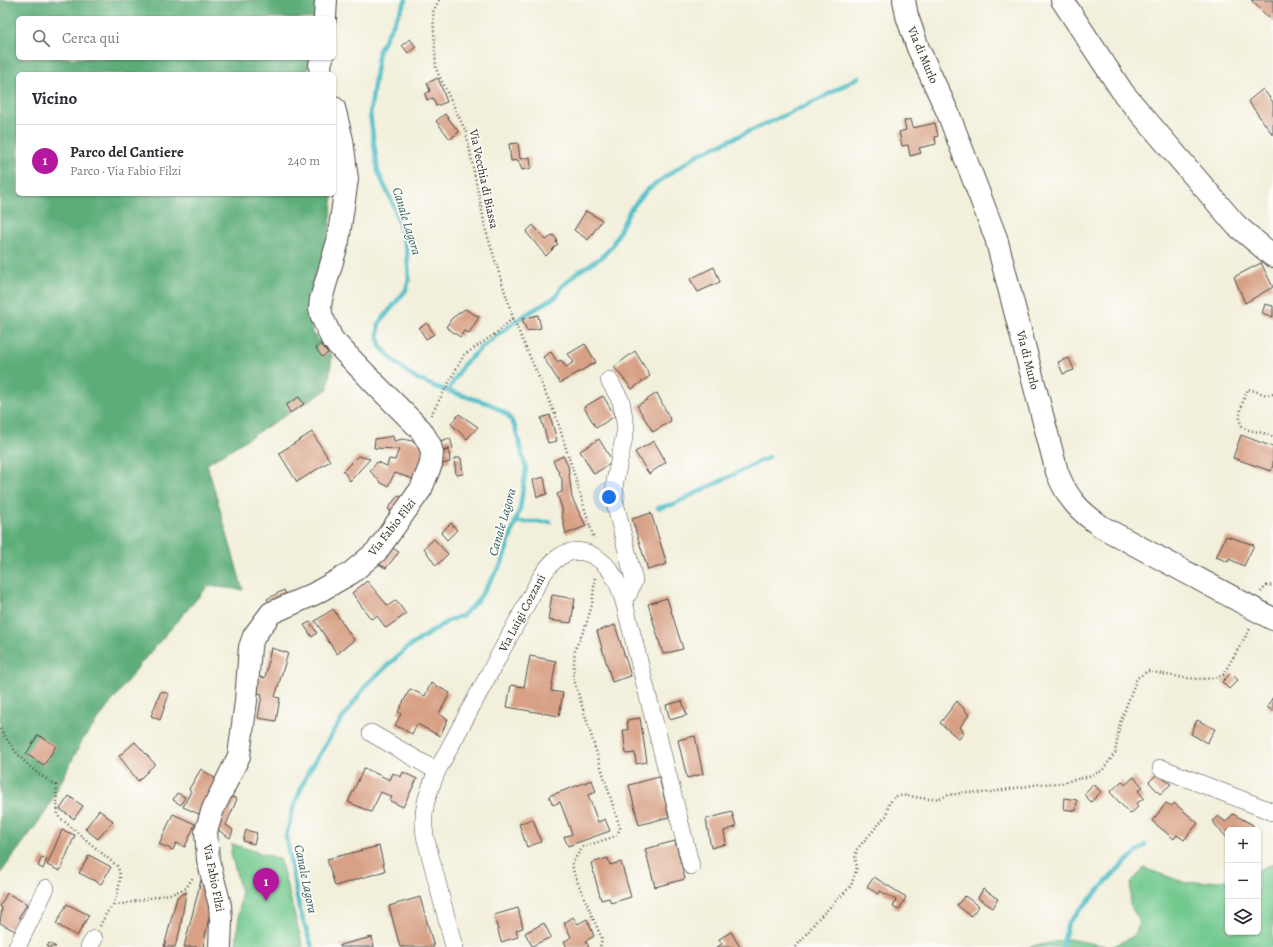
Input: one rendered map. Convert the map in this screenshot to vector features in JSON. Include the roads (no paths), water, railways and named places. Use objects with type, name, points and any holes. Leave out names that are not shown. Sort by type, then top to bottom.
[{"type":"street","points":[[325,16],[326,0]]},
{"type":"street","name":"Via di Murlo","points":[[904,0],[907,16],[918,48],[948,113],[996,238],[1057,472],[1065,492],[1079,508],[1102,527],[1259,615]]},
{"type":"street","points":[[1062,0],[1124,94],[1236,225],[1273,256]]},
{"type":"street","points":[[321,60],[321,72]]},
{"type":"street","name":"Via Fabio Filzi","points":[[220,947],[220,905],[208,860],[206,831],[214,809],[239,756],[246,701],[250,647],[254,636],[271,613],[314,594],[351,573],[377,551],[421,489],[431,464],[432,453],[430,445],[421,430],[378,388],[332,339],[322,318],[320,308],[321,299],[338,241],[347,179],[342,140],[336,116]]},
{"type":"street","points":[[609,380],[620,401],[626,428],[614,481],[614,499],[634,580],[629,593],[623,598]]},
{"type":"street","name":"Via Luigi Cozzani","points":[[454,947],[422,819],[424,803],[437,771],[548,565],[559,556],[571,552],[582,551],[597,557],[604,562],[613,574],[623,598],[691,866]]},
{"type":"street","points":[[371,733],[437,771]]},
{"type":"street","points":[[1161,768],[1273,812]]},
{"type":"street","points":[[17,947],[46,888]]},
{"type":"waterway","name":"Canale Lagora","points":[[312,947],[299,908],[286,837],[293,808],[307,774],[337,726],[367,684],[407,648],[448,621],[463,615],[478,600],[502,563],[520,508],[526,469],[515,427],[508,415],[490,404],[436,387],[413,377],[396,363],[380,346],[378,334],[379,323],[406,290],[409,279],[407,251],[393,204],[378,172],[370,114],[379,50],[406,0]]},
{"type":"waterway","points":[[448,391],[463,365],[481,348],[517,320],[557,296],[561,288],[578,272],[602,257],[612,246],[630,210],[648,189],[697,155],[818,100],[859,77]]},
{"type":"waterway","points":[[658,508],[674,504],[769,457]]},
{"type":"waterway","points":[[515,522],[550,522]]},
{"type":"waterway","points":[[1062,947],[1068,923],[1118,869],[1145,845]]},
{"type":"place","name":"Parco del Cantiere","points":[[266,901]]}]
